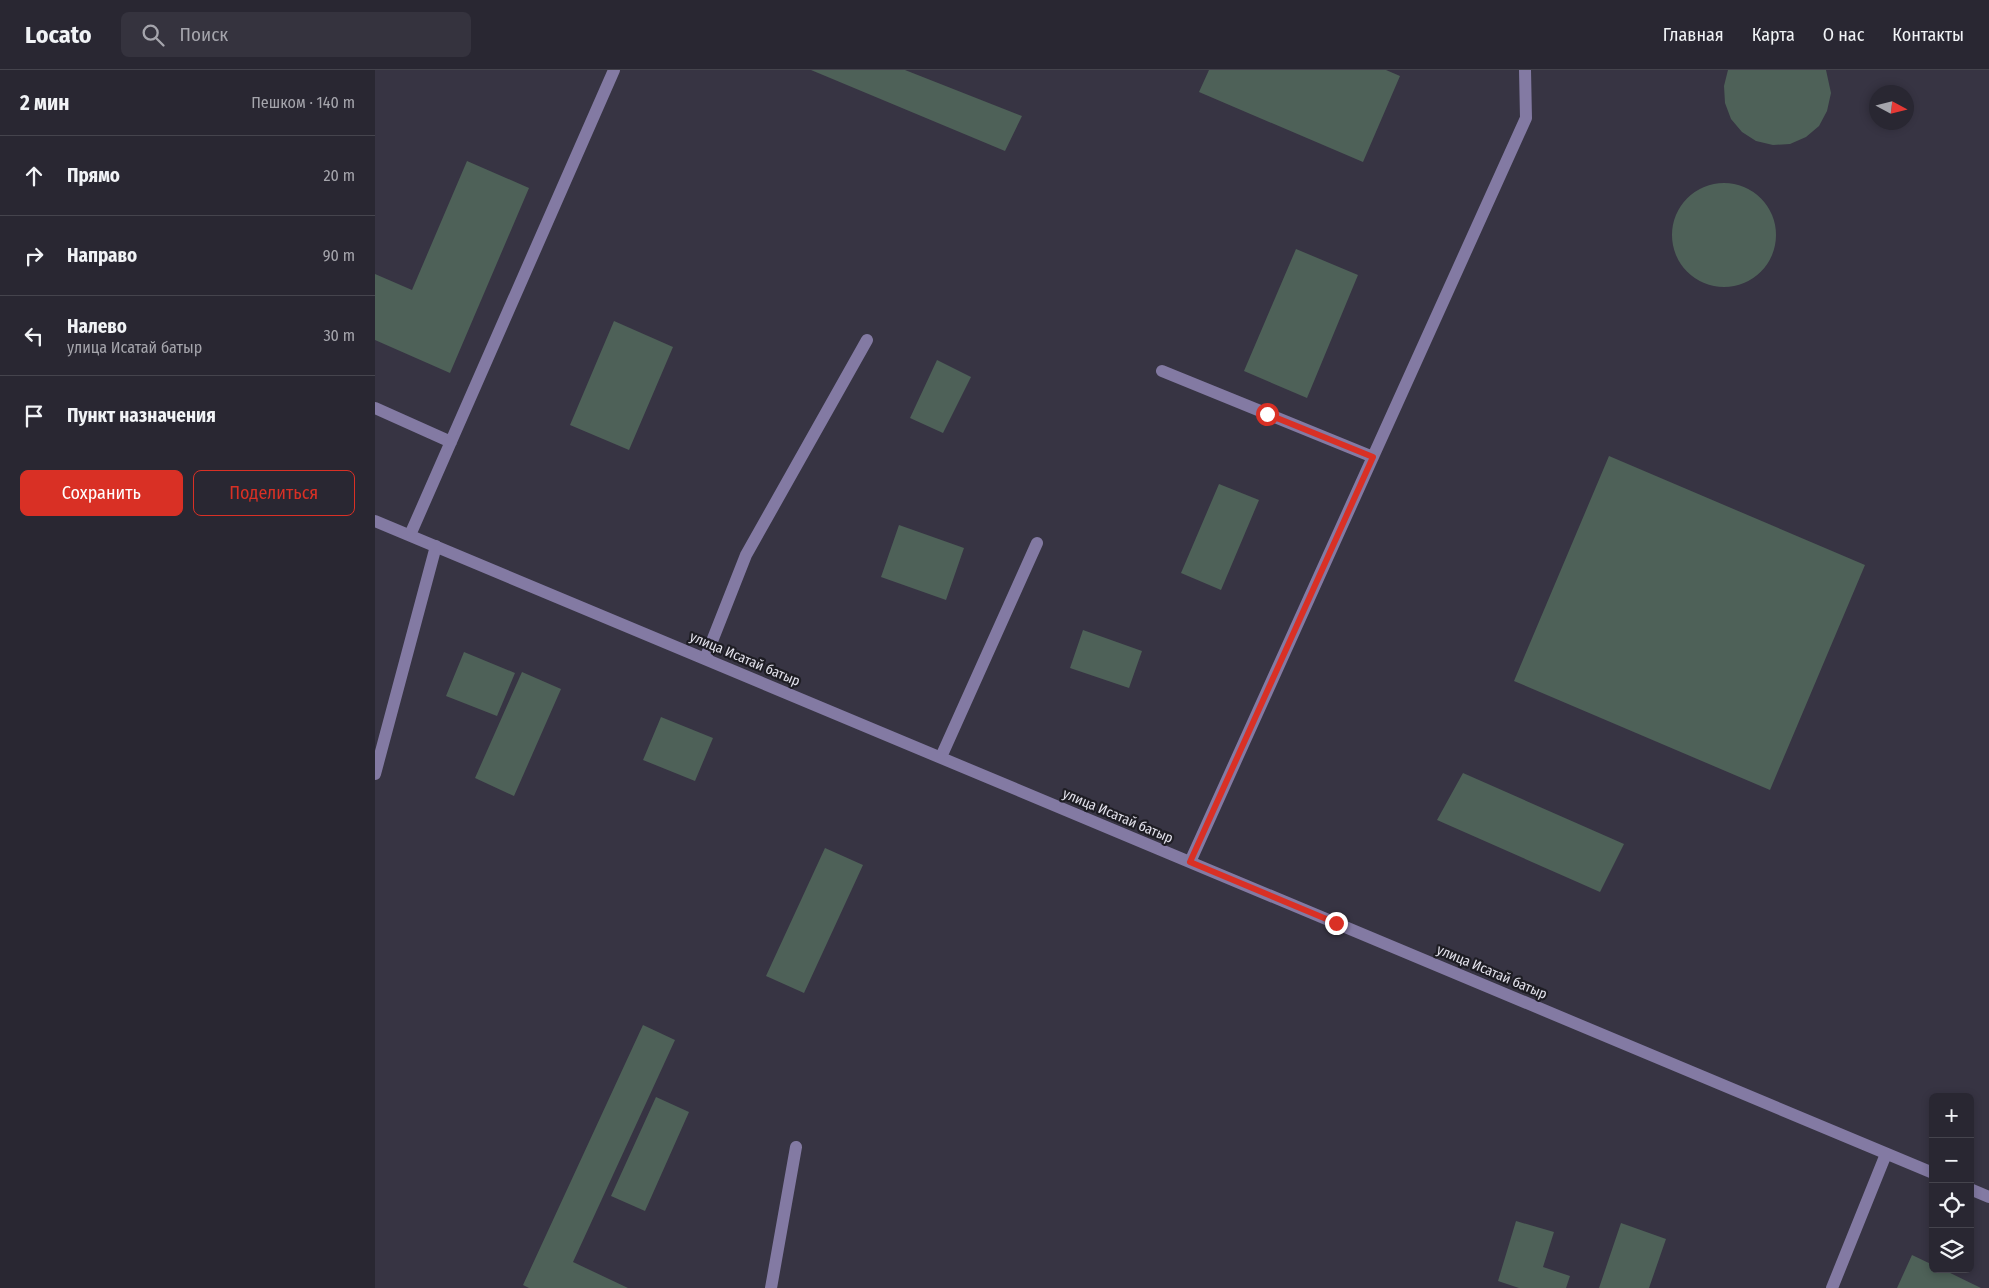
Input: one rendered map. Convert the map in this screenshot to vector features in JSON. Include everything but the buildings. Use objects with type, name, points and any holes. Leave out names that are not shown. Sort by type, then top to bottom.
[{"type":"street","points":[[410,535],[615,70]]},
{"type":"street","points":[[1190,862],[1526,118],[1525,70]]},
{"type":"street","points":[[705,659],[746,555],[867,340]]},
{"type":"street","points":[[1162,371],[1373,457]]},
{"type":"street","points":[[375,408],[451,442]]},
{"type":"street","name":"улица Исатай батыр","points":[[375,520],[1929,1171]]},
{"type":"street","points":[[941,757],[1037,543]]},
{"type":"street","points":[[375,774],[436,546]]},
{"type":"street","points":[[771,1288],[796,1147]]},
{"type":"street","points":[[1832,1288],[1886,1154]]},
{"type":"street","points":[[1974,1191],[1989,1197]]},
{"type":"route","points":[[1267,414],[1373,457],[1190,862],[1336,923]]}]
